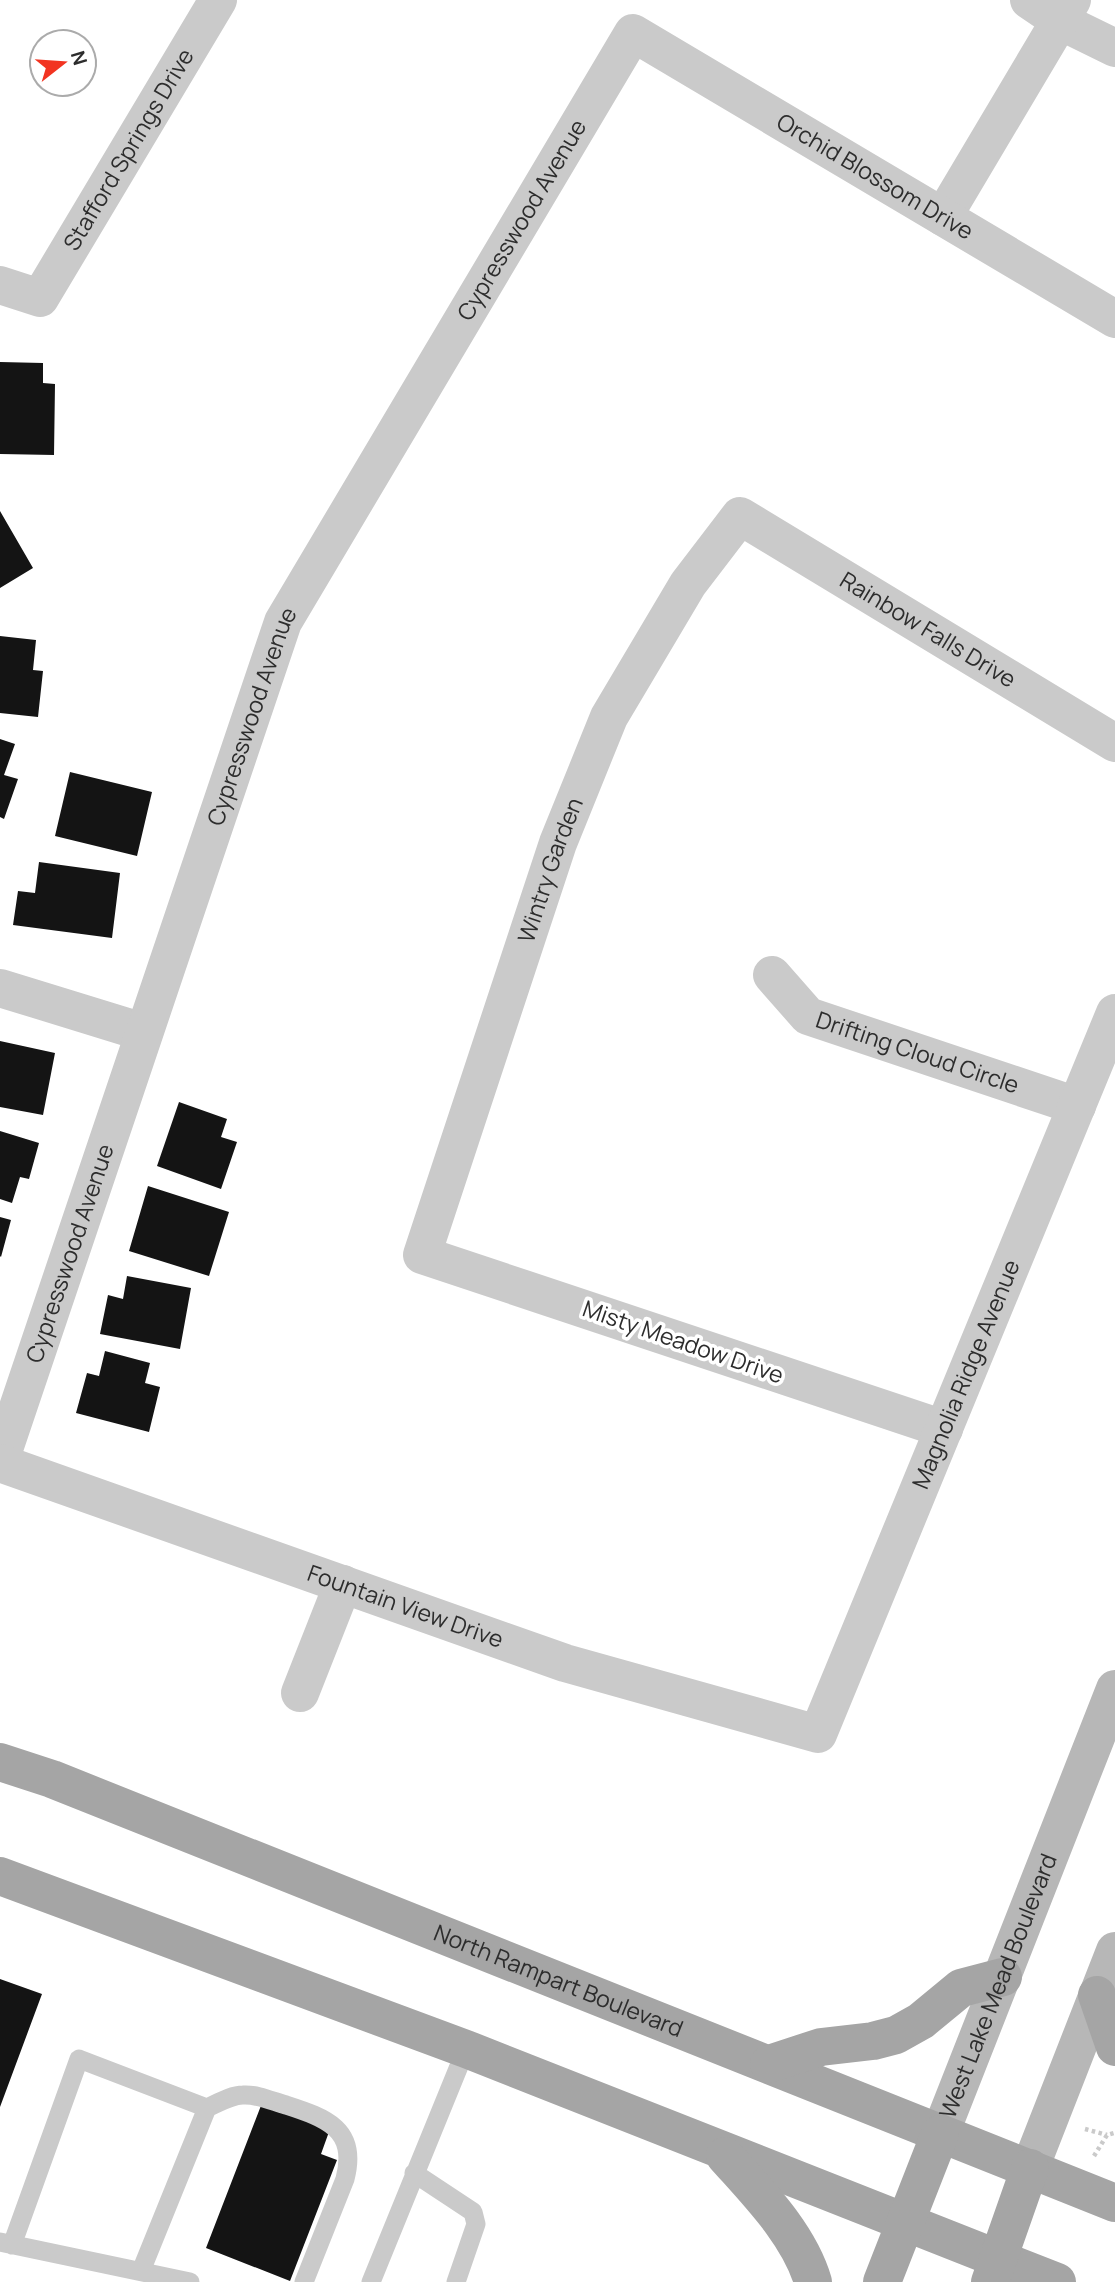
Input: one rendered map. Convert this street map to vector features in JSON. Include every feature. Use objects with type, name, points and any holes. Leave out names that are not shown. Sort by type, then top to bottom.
[{"type":"main road","name":"West Lake Mead Boulevard","points":[[882,2282],[1115,1689]]},
{"type":"main road","name":"North Rampart Boulevard","points":[[0,1762],[52,1779],[1115,2203]]},
{"type":"main road","points":[[0,1876],[466,2049],[719,2149],[906,2224],[994,2270],[1057,2282]]},
{"type":"main road","points":[[994,2270],[1030,2168],[1115,1951]]},
{"type":"main road","points":[[769,2064],[821,2047],[873,2041],[897,2035],[920,2021],[961,1988],[1003,1977]]},
{"type":"main road","points":[[1097,1995],[1115,2047]]},
{"type":"main road","points":[[719,2149],[761,2197],[786,2231],[808,2263],[813,2282]]},
{"type":"street","name":"Stafford Springs Drive","points":[[0,285],[40,298],[218,0]]},
{"type":"street","points":[[943,217],[1054,7],[1115,48]]},
{"type":"street","name":"Orchid Blossom Drive","points":[[633,33],[1115,319]]},
{"type":"street","name":"Cypresswood Avenue","points":[[0,1462],[143,1032],[284,622],[633,33]]},
{"type":"street","name":"Rainbow Falls Drive","points":[[740,516],[1115,743]]},
{"type":"street","name":"Wintry Garden","points":[[422,1255],[558,843],[609,717],[688,584],[740,516]]},
{"type":"street","name":"Drifting Cloud Circle","points":[[772,975],[808,1016],[1077,1106]]},
{"type":"street","points":[[0,988],[143,1032]]},
{"type":"street","name":"Magnolia Ridge Avenue","points":[[818,1734],[1115,1013]]},
{"type":"street","name":"Misty Meadow Drive","points":[[422,1255],[944,1429]]},
{"type":"street","name":"Fountain View Drive","points":[[0,1462],[565,1663],[818,1734]]},
{"type":"street","points":[[300,1693],[343,1584]]},
{"type":"lane","points":[[371,2282],[466,2049]]},
{"type":"lane","points":[[190,2282],[6,2244],[79,2059],[207,2108],[241,2094],[256,2096],[319,2116],[340,2133],[347,2148],[347,2170],[304,2282]]},
{"type":"lane","points":[[141,2272],[207,2108]]},
{"type":"lane","points":[[414,2173],[473,2212],[476,2224],[456,2282]]},
{"type":"path","points":[[1080,2129],[1107,2135],[1114,2133]]},
{"type":"path","points":[[1094,2157],[1107,2135]]},
{"type":"building","points":[[0,362],[43,363],[43,383],[55,384],[54,455],[0,454]]},
{"type":"building","points":[[0,511],[33,568],[0,588]]},
{"type":"building","points":[[0,636],[36,640],[33,670],[43,671],[38,717],[0,713]]},
{"type":"building","points":[[0,739],[15,744],[4,775],[18,779],[4,819],[0,817]]},
{"type":"building","points":[[70,772],[152,792],[137,856],[55,836]]},
{"type":"building","points":[[39,862],[120,873],[112,938],[13,925],[18,891],[35,893]]},
{"type":"building","points":[[0,1041],[55,1053],[43,1115],[0,1107]]},
{"type":"building","points":[[179,1102],[227,1119],[221,1137],[237,1142],[221,1189],[157,1166]]},
{"type":"building","points":[[0,1131],[39,1143],[29,1179],[20,1177],[12,1203],[0,1199]]},
{"type":"building","points":[[148,1186],[229,1212],[209,1276],[129,1251]]},
{"type":"building","points":[[0,1217],[11,1220],[1,1257],[0,1256]]},
{"type":"building","points":[[127,1276],[191,1288],[180,1349],[100,1334],[108,1295],[123,1299]]},
{"type":"building","points":[[105,1351],[150,1363],[145,1383],[160,1387],[149,1432],[76,1413],[87,1373],[99,1376]]},
{"type":"building","points":[[0,1979],[42,1994],[0,2107]]},
{"type":"building","points":[[262,2103],[330,2129],[321,2154],[337,2160],[290,2281],[206,2248]]}]
